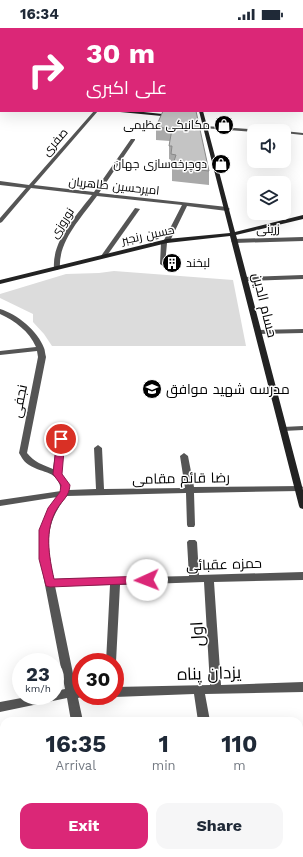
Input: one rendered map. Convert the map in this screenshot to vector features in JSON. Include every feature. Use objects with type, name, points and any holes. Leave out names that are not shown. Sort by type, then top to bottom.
[{"type":"main road","points":[[132,112],[180,116]]},
{"type":"main road","name":"حسام الدین","points":[[201,112],[283,428],[299,475],[298,488],[303,506]]},
{"type":"main road","points":[[195,118],[203,119]]},
{"type":"main road","name":"حسین رنجبر","points":[[0,282],[166,242],[234,237],[303,217]]},
{"type":"street","name":"صفری","points":[[0,221],[95,112]]},
{"type":"street","points":[[205,127],[247,130]]},
{"type":"street","points":[[291,133],[303,134]]},
{"type":"street","name":"نوروزی","points":[[57,268],[57,250],[132,140]]},
{"type":"street","name":"امیرحسین طاهریان","points":[[0,183],[226,209]]},
{"type":"street","points":[[163,264],[166,242],[185,204]]},
{"type":"street","points":[[104,256],[137,209]]},
{"type":"street","name":"زرینی","points":[[234,237],[303,239]]},
{"type":"street","points":[[245,279],[303,278]]},
{"type":"street","points":[[0,311],[21,324],[34,336],[42,348],[0,353]]},
{"type":"street","points":[[258,332],[303,331]]},
{"type":"street","name":"نجفی","points":[[42,348],[42,356],[23,453],[26,459],[30,462],[58,474]]},
{"type":"street","points":[[283,428],[303,428]]},
{"type":"street","points":[[61,439],[58,474],[66,485],[65,493],[53,508],[44,530],[45,559],[72,676]]},
{"type":"street","points":[[98,448],[100,492]]},
{"type":"street","points":[[184,456],[190,490],[191,525]]},
{"type":"street","name":"رضا قائم مقامی","points":[[0,503],[65,493],[298,488]]},
{"type":"street","points":[[192,542],[194,579]]},
{"type":"street","name":"حمزه عقبائی","points":[[50,583],[303,576]]},
{"type":"street","name":"اول","points":[[210,578],[216,689]]},
{"type":"street","points":[[111,653],[115,581]]},
{"type":"street","name":"یزدان پناه","points":[[124,692],[303,687]]},
{"type":"street","points":[[200,690],[203,717]]},
{"type":"street","points":[[0,707],[72,694]]},
{"type":"street","points":[[76,705],[77,717]]},
{"type":"shaded area","points":[[114,271],[233,280],[246,346],[52,346],[33,322],[33,314],[0,298],[0,294],[66,274]]},
{"type":"building","points":[[163,112],[196,112],[209,171],[172,167],[176,155],[171,154],[172,146],[169,146],[172,129],[156,127]]},
{"type":"place","name":"مکانیکی عظیمی","points":[[224,125]]},
{"type":"place","name":"دوچرخه‌سازی جهان","points":[[221,164]]},
{"type":"place","name":"لبخند","points":[[172,263]]},
{"type":"place","name":"مدرسه شهید موافق","points":[[152,389]]},
{"type":"route","points":[[61,439],[58,474],[66,485],[65,493],[58,500],[48,516],[44,530],[43,544],[50,583],[147,580]]}]
